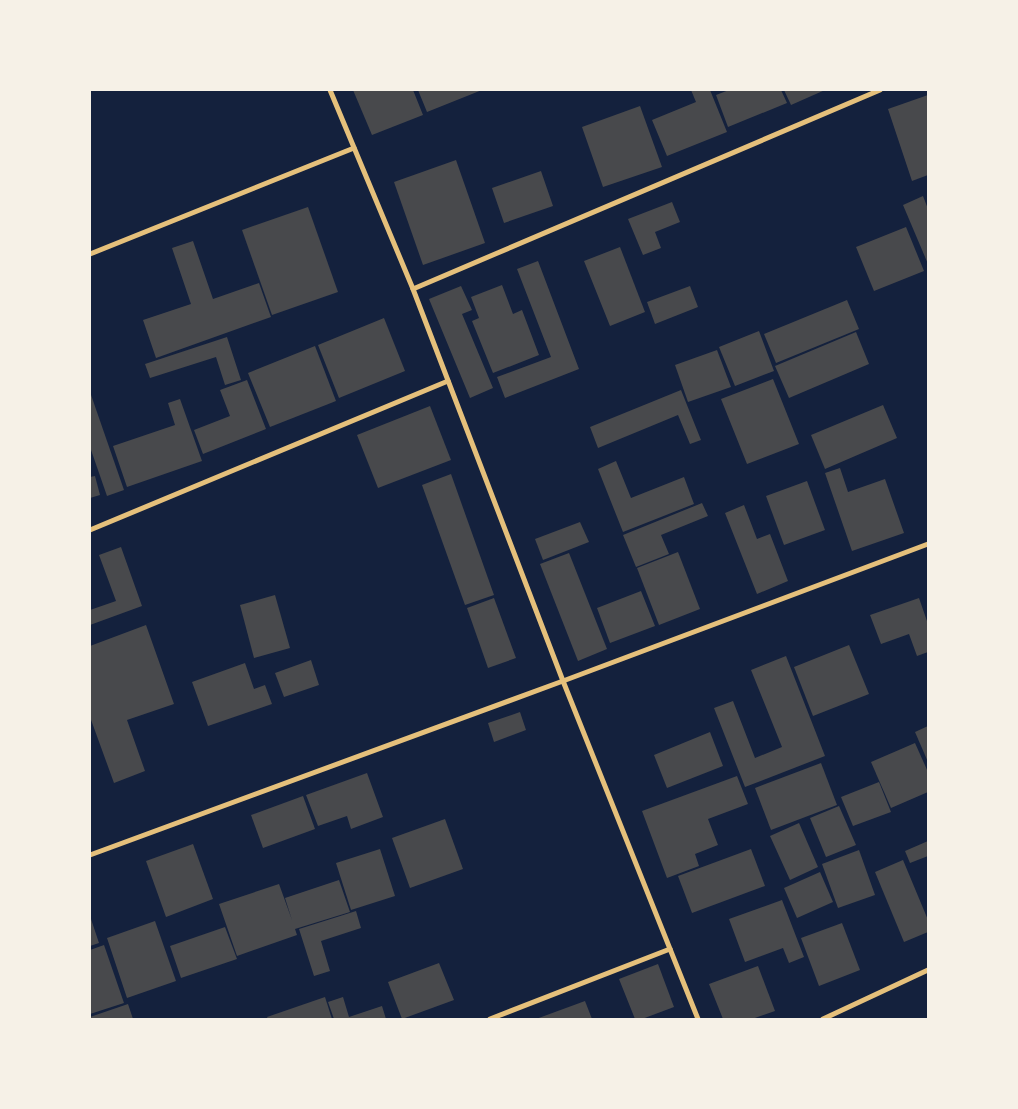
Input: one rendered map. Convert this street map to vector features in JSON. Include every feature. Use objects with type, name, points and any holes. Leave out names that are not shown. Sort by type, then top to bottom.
[{"type":"street","points":[[330,90],[413,289],[563,681],[698,1019]]},
{"type":"street","points":[[413,289],[880,90]]},
{"type":"street","points":[[90,254],[354,148]]},
{"type":"street","points":[[90,530],[448,381]]},
{"type":"street","points":[[90,855],[928,544]]},
{"type":"street","points":[[490,1019],[670,949]]},
{"type":"street","points":[[823,1019],[928,970]]},
{"type":"building","points":[[353,90],[413,90],[423,115],[372,135]]},
{"type":"building","points":[[418,90],[482,90],[427,112]]},
{"type":"building","points":[[691,90],[710,90],[727,132],[667,156],[652,120],[696,102]]},
{"type":"building","points":[[729,90],[781,90],[787,103],[728,127],[716,95]]},
{"type":"building","points":[[784,90],[825,90],[791,105]]},
{"type":"building","points":[[928,95],[928,175],[912,181],[888,109]]},
{"type":"building","points":[[640,106],[662,167],[603,187],[582,127]]},
{"type":"building","points":[[456,160],[485,243],[423,265],[394,182]]},
{"type":"building","points":[[541,171],[553,206],[504,223],[492,188]]},
{"type":"building","points":[[923,196],[928,209],[928,264],[903,205]]},
{"type":"building","points":[[672,202],[680,222],[655,232],[661,248],[643,255],[628,219]]},
{"type":"building","points":[[308,207],[338,292],[272,315],[242,230]]},
{"type":"building","points":[[906,227],[924,271],[874,291],[856,247]]},
{"type":"building","points":[[193,241],[213,299],[259,283],[271,317],[156,358],[143,320],[191,304],[172,248]]},
{"type":"building","points":[[620,247],[645,312],[610,326],[584,261]]},
{"type":"building","points":[[538,261],[579,369],[505,398],[497,377],[551,357],[517,269]]},
{"type":"building","points":[[502,285],[513,314],[522,310],[539,355],[493,373],[472,321],[479,318],[471,297]]},
{"type":"building","points":[[461,286],[472,310],[462,314],[493,388],[470,398],[429,299]]},
{"type":"building","points":[[690,286],[698,307],[655,324],[647,302]]},
{"type":"building","points":[[847,300],[859,329],[776,363],[764,334]]},
{"type":"building","points":[[384,318],[405,371],[339,398],[318,345]]},
{"type":"building","points":[[759,331],[774,371],[735,386],[719,347]]},
{"type":"building","points":[[856,332],[869,364],[789,398],[775,366]]},
{"type":"building","points":[[227,337],[241,380],[225,385],[216,357],[150,378],[145,364]]},
{"type":"building","points":[[315,346],[336,401],[270,427],[248,373]]},
{"type":"building","points":[[717,350],[731,387],[688,402],[675,365]]},
{"type":"building","points":[[773,379],[799,444],[747,464],[721,399]]},
{"type":"building","points":[[247,380],[266,429],[203,454],[194,430],[230,416],[220,390]]},
{"type":"building","points":[[681,390],[701,440],[690,444],[678,415],[598,448],[590,427]]},
{"type":"building","points":[[90,392],[124,490],[107,496],[90,447]]},
{"type":"building","points":[[180,399],[202,461],[127,487],[113,446],[175,425],[168,403]]},
{"type":"building","points":[[883,405],[897,438],[825,469],[811,435]]},
{"type":"building","points":[[430,406],[451,460],[378,488],[357,435]]},
{"type":"building","points":[[616,461],[631,498],[684,477],[694,504],[623,532],[598,469]]},
{"type":"building","points":[[840,468],[848,492],[885,479],[904,533],[852,551],[825,473]]},
{"type":"building","points":[[451,474],[494,595],[465,605],[422,485]]},
{"type":"building","points":[[95,476],[100,495],[90,498],[90,477]]},
{"type":"building","points":[[807,481],[825,530],[784,545],[766,496]]},
{"type":"building","points":[[702,503],[708,516],[661,535],[669,554],[636,567],[623,535]]},
{"type":"building","points":[[744,505],[757,539],[770,534],[788,581],[757,594],[725,513]]},
{"type":"building","points":[[580,522],[589,542],[543,560],[535,539]]},
{"type":"building","points":[[121,547],[142,606],[90,625],[90,610],[116,601],[99,555]]},
{"type":"building","points":[[678,552],[700,609],[659,625],[637,568]]},
{"type":"building","points":[[569,553],[607,649],[578,661],[540,564]]},
{"type":"building","points":[[641,591],[655,626],[610,643],[597,608]]},
{"type":"building","points":[[275,595],[290,648],[254,658],[240,605]]},
{"type":"building","points":[[494,598],[516,658],[488,668],[467,608]]},
{"type":"building","points":[[919,598],[928,624],[928,652],[917,656],[909,634],[881,644],[870,615]]},
{"type":"building","points":[[146,625],[174,704],[127,720],[145,771],[114,783],[90,717],[90,646]]},
{"type":"building","points":[[849,645],[869,694],[813,716],[794,667]]},
{"type":"building","points":[[786,656],[825,756],[745,787],[714,708],[733,701],[755,758],[782,747],[751,670]]},
{"type":"building","points":[[311,660],[319,685],[284,697],[275,673]]},
{"type":"building","points":[[245,663],[254,689],[265,685],[272,704],[208,726],[192,682]]},
{"type":"building","points":[[520,712],[526,730],[494,742],[488,723]]},
{"type":"building","points":[[928,726],[928,762],[915,732]]},
{"type":"building","points":[[710,732],[723,766],[667,788],[654,755]]},
{"type":"building","points":[[915,743],[928,772],[928,792],[891,808],[871,762]]},
{"type":"building","points":[[821,763],[837,805],[771,830],[755,788]]},
{"type":"building","points":[[367,773],[383,817],[351,829],[347,816],[318,826],[306,795]]},
{"type":"building","points":[[737,776],[748,804],[708,819],[718,845],[695,854],[699,866],[667,878],[642,811]]},
{"type":"building","points":[[879,782],[891,812],[853,826],[841,797]]},
{"type":"building","points":[[303,796],[315,829],[263,848],[251,815]]},
{"type":"building","points":[[839,806],[856,845],[826,857],[810,818]]},
{"type":"building","points":[[445,819],[463,869],[410,888],[392,838]]},
{"type":"building","points":[[799,823],[818,867],[790,880],[770,836]]},
{"type":"building","points":[[928,841],[928,856],[910,863],[905,851]]},
{"type":"building","points":[[193,844],[213,899],[166,917],[146,861]]},
{"type":"building","points":[[380,849],[395,896],[351,910],[336,863]]},
{"type":"building","points":[[751,849],[765,886],[692,913],[678,876]]},
{"type":"building","points":[[859,850],[875,895],[838,908],[822,864]]},
{"type":"building","points":[[903,860],[928,920],[928,932],[904,942],[875,872]]},
{"type":"building","points":[[820,872],[833,902],[797,918],[784,888]]},
{"type":"building","points":[[339,880],[350,912],[295,929],[297,935],[237,956],[219,904],[279,884],[292,920],[285,898]]},
{"type":"building","points":[[782,900],[804,957],[789,963],[783,948],[745,962],[729,919]]},
{"type":"building","points":[[356,911],[361,928],[321,941],[330,971],[314,976],[299,929]]},
{"type":"building","points":[[90,916],[99,943],[90,946]]},
{"type":"building","points":[[155,921],[176,981],[127,998],[107,938]]},
{"type":"building","points":[[842,923],[860,970],[819,986],[801,938]]},
{"type":"building","points":[[225,927],[237,959],[181,978],[170,946]]},
{"type":"building","points":[[104,945],[124,1003],[90,1014],[90,950]]},
{"type":"building","points":[[439,963],[454,1000],[402,1019],[388,982]]},
{"type":"building","points":[[658,964],[674,1007],[642,1019],[635,1019],[619,979]]},
{"type":"building","points":[[758,966],[775,1011],[752,1019],[723,1019],[709,984]]},
{"type":"building","points":[[325,997],[332,1019],[268,1019],[267,1017]]},
{"type":"building","points":[[343,997],[349,1017],[382,1006],[386,1019],[334,1019],[328,1002]]},
{"type":"building","points":[[585,1001],[592,1019],[536,1019]]},
{"type":"building","points":[[128,1004],[133,1019],[90,1019],[90,1017]]}]
